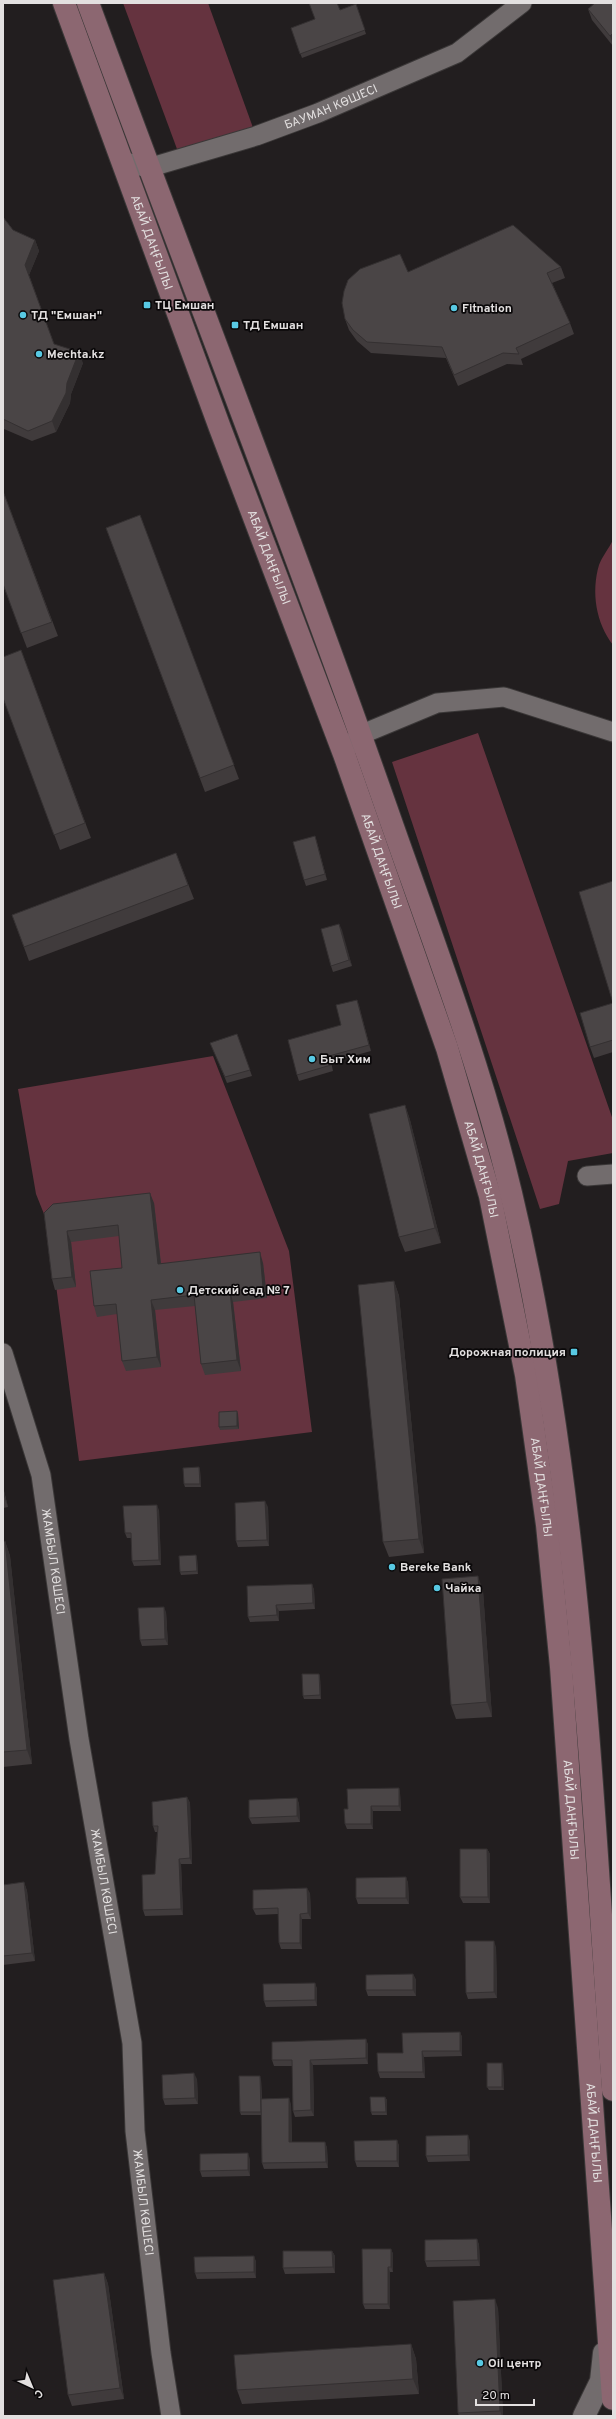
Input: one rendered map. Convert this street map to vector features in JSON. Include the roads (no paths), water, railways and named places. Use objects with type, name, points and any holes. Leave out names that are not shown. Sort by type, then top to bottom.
[{"type":"main road","name":"АБАЙ ДАҢҒЫЛЫ","points":[[64,3],[220,428],[344,754],[447,1048],[490,1196],[526,1375],[547,1525],[560,1667],[613,2399]]},
{"type":"main road","name":"АБАЙ ДАҢҒЫЛЫ","points":[[88,3],[148,168],[360,735],[468,1041],[511,1191],[547,1371],[569,1522],[613,2090]]},
{"type":"street","name":"БАУМАН КӨШЕСІ","points":[[148,168],[256,136],[318,113],[416,71],[457,52],[522,3]]},
{"type":"street","points":[[122,161],[148,168]]},
{"type":"street","points":[[344,754],[360,735],[437,703],[504,697],[613,732]]},
{"type":"street","points":[[587,1176],[613,1174]]},
{"type":"street","name":"ЖАМБЫЛ КӨШЕСІ","points":[[3,1352],[42,1475],[79,1739],[132,2043],[135,2131],[161,2353],[171,2416]]},
{"type":"street","points":[[584,2416],[601,2381],[608,2318]]},
{"type":"place","name":"ТЦ Емшан","points":[[147,305]]},
{"type":"place","name":"Fitnation","points":[[454,308]]},
{"type":"place","name":"ТД \"Емшан\"","points":[[23,315]]},
{"type":"place","name":"ТД Емшан","points":[[235,325]]},
{"type":"place","name":"Mechta.kz","points":[[39,354]]},
{"type":"place","name":"Быт Хим","points":[[312,1059]]},
{"type":"place","name":"Детский сад № 7","points":[[180,1290]]},
{"type":"place","name":"Дорожная полиция","points":[[574,1352]]},
{"type":"place","name":"Bereke Bank","points":[[392,1567]]},
{"type":"place","name":"Чайка","points":[[437,1588]]},
{"type":"place","name":"Oil центр","points":[[480,2363]]}]
